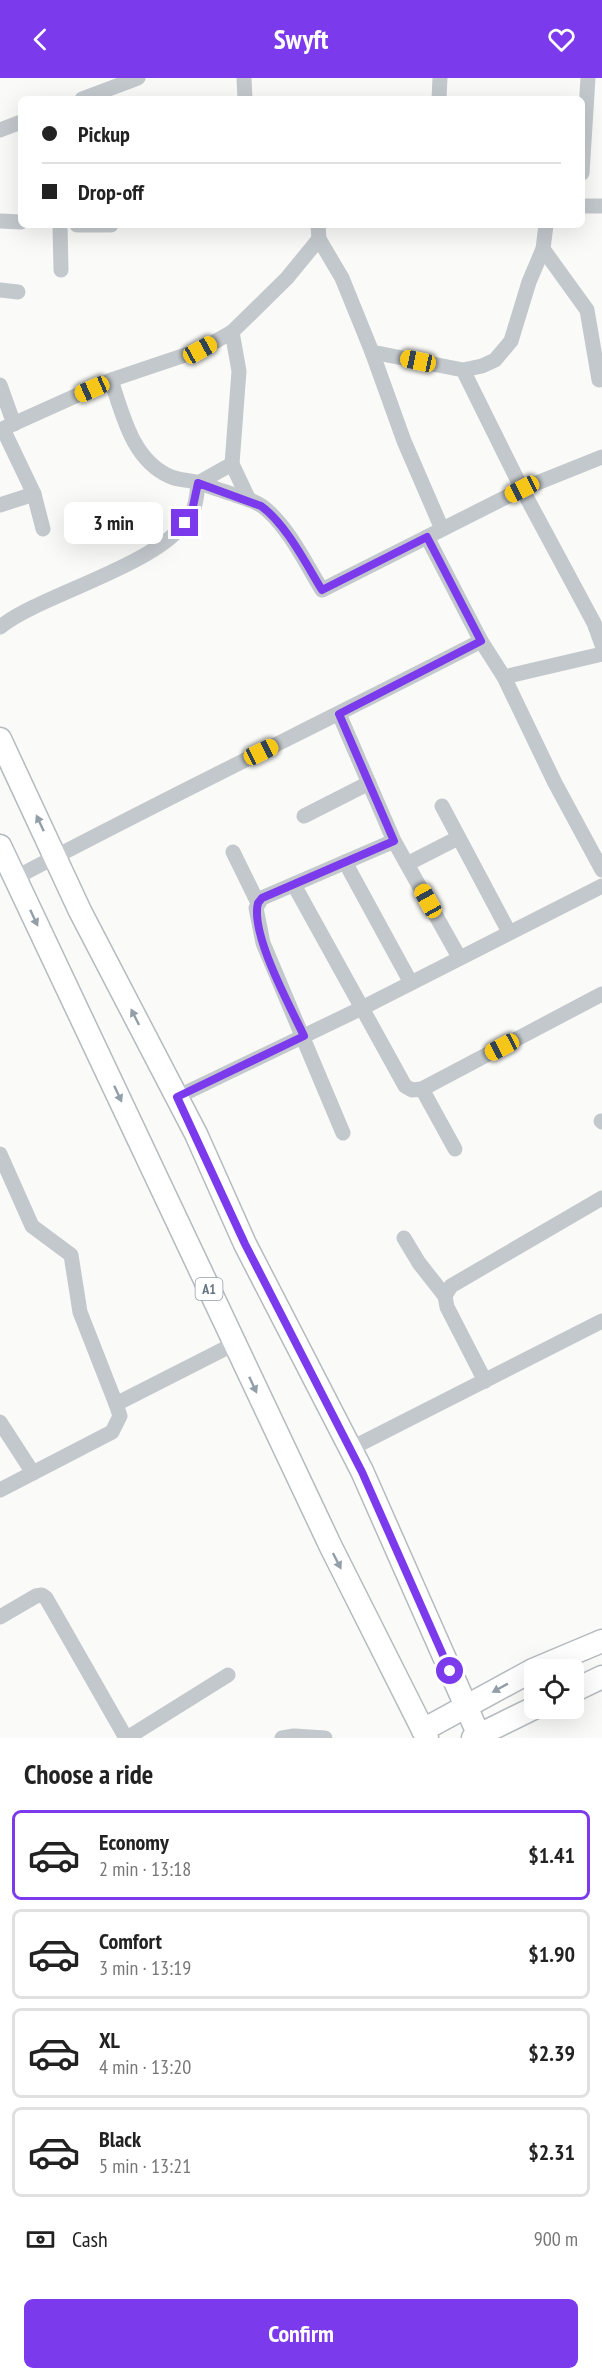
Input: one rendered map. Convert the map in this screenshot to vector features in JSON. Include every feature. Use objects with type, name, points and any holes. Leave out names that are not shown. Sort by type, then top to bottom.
[{"type":"main road","points":[[0,739],[80,911],[177,1097],[245,1244],[350,1449],[466,1707],[477,1737],[524,1713]]},
{"type":"main road","name":"A1","points":[[0,846],[331,1547],[425,1734]]},
{"type":"main road","points":[[425,1734],[466,1707],[533,1670],[602,1641]]},
{"type":"main road","points":[[584,1686],[602,1677]]},
{"type":"street","points":[[90,96],[138,78]]},
{"type":"street","points":[[244,78],[245,96]]},
{"type":"street","points":[[439,96],[440,78]]},
{"type":"street","points":[[585,126],[588,78]]},
{"type":"street","points":[[0,130],[18,123]]},
{"type":"street","points":[[585,206],[602,206]]},
{"type":"street","points":[[0,221],[18,222]]},
{"type":"street","points":[[60,228],[61,270]]},
{"type":"street","points":[[372,352],[463,370],[482,366],[495,360],[511,341],[529,282],[543,249],[546,228]]},
{"type":"street","points":[[6,428],[111,380],[200,350],[232,332],[287,278],[319,232],[342,278],[404,441],[442,529]]},
{"type":"street","points":[[543,249],[595,310],[599,380]]},
{"type":"street","points":[[0,290],[18,292]]},
{"type":"street","points":[[232,332],[239,371],[232,464],[249,500]]},
{"type":"street","points":[[463,370],[522,489],[594,623],[602,645]]},
{"type":"street","points":[[111,380],[126,425],[134,442],[146,458],[171,477],[198,483],[249,500],[268,511],[294,544],[322,590],[522,489],[602,457]]},
{"type":"street","points":[[0,386],[6,428],[34,494],[43,529]]},
{"type":"street","points":[[0,627],[8,620],[56,596],[108,574],[173,535],[192,511],[198,483],[232,464]]},
{"type":"street","points":[[0,506],[34,494]]},
{"type":"street","points":[[427,537],[481,641],[504,677],[555,783],[602,870]]},
{"type":"street","points":[[15,878],[144,809],[339,714],[481,641]]},
{"type":"street","points":[[504,677],[602,654]]},
{"type":"street","points":[[339,714],[394,841],[459,957]]},
{"type":"street","points":[[304,816],[369,783]]},
{"type":"street","points":[[442,807],[509,932]]},
{"type":"street","points":[[407,864],[458,838]]},
{"type":"street","points":[[258,903],[262,898],[394,841]]},
{"type":"street","points":[[233,852],[258,903],[257,919],[263,943],[344,1133]]},
{"type":"street","points":[[345,862],[411,982]]},
{"type":"street","points":[[294,885],[405,1086],[412,1090],[422,1089],[602,994]]},
{"type":"street","points":[[177,1097],[362,1008],[602,886]]},
{"type":"street","points":[[422,1089],[455,1149]]},
{"type":"street","points":[[0,1154],[32,1226],[71,1255],[80,1312],[120,1416],[112,1432],[0,1490]]},
{"type":"street","points":[[445,1296],[451,1286],[602,1197]]},
{"type":"street","points":[[404,1238],[419,1263],[445,1296],[447,1307],[484,1381]]},
{"type":"street","points":[[350,1449],[602,1321]]},
{"type":"street","points":[[116,1404],[234,1344]]},
{"type":"street","points":[[0,1422],[33,1473]]},
{"type":"street","points":[[0,1617],[36,1596],[42,1595],[46,1598],[126,1738],[228,1676]]},
{"type":"street","points":[[282,1738],[294,1736],[325,1738]]},
{"type":"route","points":[[185,523],[196,499],[198,483],[249,500],[268,511],[294,544],[322,590],[427,537],[481,641],[339,714],[394,841],[262,898],[256,909],[263,943],[304,1036],[177,1097],[245,1244],[362,1472],[450,1671]]}]
